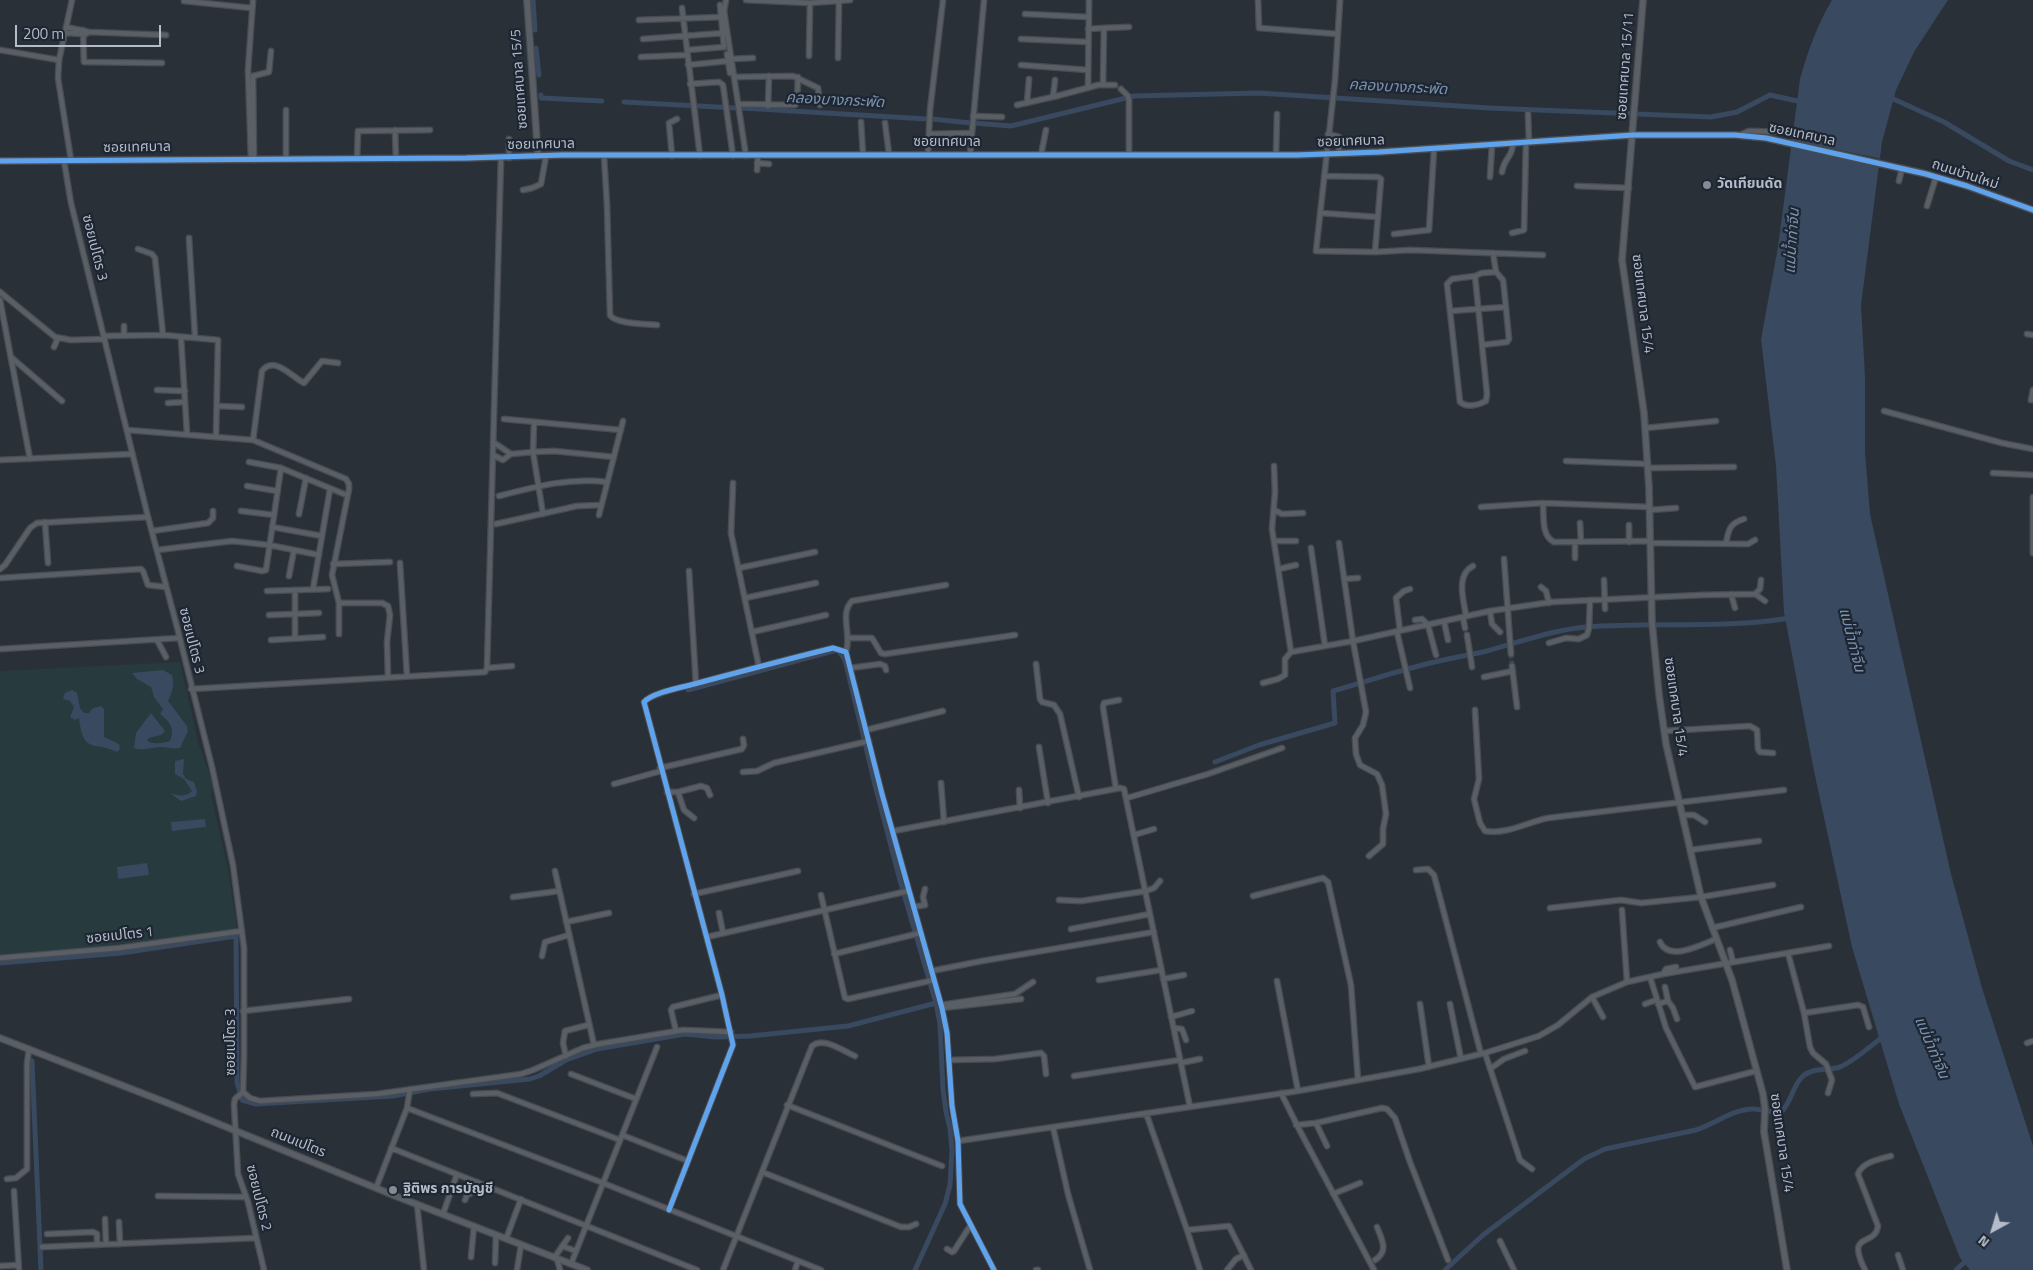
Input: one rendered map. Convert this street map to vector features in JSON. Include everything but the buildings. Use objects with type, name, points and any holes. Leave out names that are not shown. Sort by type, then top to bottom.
[{"type":"street","points":[[71,160],[58,78],[59,60],[72,0]]},
{"type":"street","points":[[252,159],[248,70],[253,0]]},
{"type":"street","name":"ซอยเทศบาล 15/5","points":[[527,0],[538,156]]},
{"type":"street","points":[[726,0],[724,10],[730,73]]},
{"type":"street","points":[[746,0],[810,3],[850,0]]},
{"type":"street","points":[[928,154],[942,0]]},
{"type":"street","points":[[970,155],[984,0]]},
{"type":"street","points":[[1088,88],[1089,0]]},
{"type":"street","points":[[1258,0],[1259,28],[1338,34]]},
{"type":"street","points":[[1340,0],[1316,251],[1375,252],[1410,250],[1543,255]]},
{"type":"street","name":"ซอยเทศบาล 15/11","points":[[1633,135],[1643,0]]},
{"type":"street","points":[[184,1],[252,8]]},
{"type":"street","points":[[838,58],[839,1]]},
{"type":"street","points":[[809,56],[810,3]]},
{"type":"street","points":[[641,57],[687,53],[724,47],[720,5]]},
{"type":"street","points":[[682,8],[700,156]]},
{"type":"street","points":[[1025,14],[1088,18]]},
{"type":"street","points":[[639,20],[722,18]]},
{"type":"street","points":[[1088,29],[1129,27]]},
{"type":"street","points":[[1103,84],[1104,28]]},
{"type":"street","points":[[66,30],[83,33],[166,36]]},
{"type":"street","points":[[83,33],[84,62],[162,63]]},
{"type":"street","points":[[643,39],[724,33]]},
{"type":"street","points":[[1021,39],[1088,42]]},
{"type":"street","points":[[0,50],[59,60]]},
{"type":"street","points":[[252,159],[253,76],[269,72],[271,51]]},
{"type":"street","points":[[727,54],[734,77],[746,156]]},
{"type":"street","points":[[688,65],[753,58]]},
{"type":"street","points":[[1021,65],[1088,70]]},
{"type":"street","points":[[768,106],[769,76]]},
{"type":"street","points":[[734,77],[798,77],[818,88],[820,105]]},
{"type":"street","points":[[739,104],[795,105],[797,102],[798,77]]},
{"type":"street","points":[[1027,103],[1029,79]]},
{"type":"street","points":[[1053,97],[1055,80]]},
{"type":"street","points":[[690,84],[721,83],[733,156]]},
{"type":"street","points":[[1017,105],[1103,84],[1115,85]]},
{"type":"street","points":[[1120,89],[1129,99],[1129,154]]},
{"type":"street","points":[[286,110],[286,159]]},
{"type":"street","points":[[1276,155],[1277,114]]},
{"type":"street","points":[[1512,233],[1524,230],[1528,114]]},
{"type":"street","points":[[973,116],[1002,117]]},
{"type":"street","points":[[672,156],[669,123],[677,119]]},
{"type":"street","points":[[861,122],[863,154]]},
{"type":"street","points":[[885,122],[889,154]]},
{"type":"street","points":[[396,130],[396,159]]},
{"type":"street","points":[[357,159],[358,131],[430,130]]},
{"type":"street","points":[[1041,155],[1046,130]]},
{"type":"street","points":[[1740,135],[1749,131],[1782,132]]},
{"type":"street","points":[[929,134],[972,133]]},
{"type":"street","name":"ซอยเทศบาล","points":[[0,161],[863,154],[1339,154],[1633,135],[1714,133],[1766,138],[1890,165]]},
{"type":"street","points":[[1328,134],[1339,137],[1339,154]]},
{"type":"street","name":"ซอยเทศบาล 15/4","points":[[1633,135],[1623,270],[1646,428],[1652,622],[1664,731],[1701,897],[1716,939],[1730,963],[1765,1109],[1764,1132],[1787,1270]]},
{"type":"street","points":[[509,139],[509,158]]},
{"type":"street","points":[[1502,172],[1504,162],[1512,153],[1513,144]]},
{"type":"street","points":[[1490,177],[1492,145]]},
{"type":"street","points":[[1394,234],[1430,230],[1434,149]]},
{"type":"street","points":[[523,190],[541,184],[546,156]]},
{"type":"street","points":[[604,156],[610,315],[618,321],[657,325]]},
{"type":"street","points":[[756,170],[758,156]]},
{"type":"street","points":[[191,689],[485,672],[487,668],[501,157]]},
{"type":"street","name":"ซอยเปโตร 3","points":[[64,161],[71,203],[132,454],[212,767],[232,865],[244,956],[244,1056],[242,1092],[235,1099],[235,1131]]},
{"type":"street","points":[[757,164],[768,164]]},
{"type":"street","name":"ถนนบ้านใหม่","points":[[1890,165],[1936,177],[2033,210]]},
{"type":"street","points":[[1899,181],[1902,168]]},
{"type":"street","points":[[1324,176],[1380,178],[1382,182],[1375,252]]},
{"type":"street","points":[[1927,206],[1936,177]]},
{"type":"street","points":[[1577,186],[1628,188]]},
{"type":"street","points":[[1320,213],[1378,216]]},
{"type":"street","points":[[189,238],[195,337]]},
{"type":"street","points":[[138,249],[152,254],[155,258],[163,336]]},
{"type":"street","points":[[1482,345],[1509,340],[1503,280],[1496,272],[1493,253]]},
{"type":"street","points":[[1475,276],[1487,394],[1486,401],[1467,406],[1460,402],[1447,284],[1452,278],[1496,272]]},
{"type":"street","points":[[0,292],[58,338],[71,340],[124,336],[163,336],[216,339],[218,341],[216,437]]},
{"type":"street","points":[[0,300],[30,459]]},
{"type":"street","points":[[1450,311],[1506,307]]},
{"type":"street","points":[[124,326],[124,336]]},
{"type":"street","points":[[2027,334],[2033,335]]},
{"type":"street","points":[[181,337],[187,434]]},
{"type":"street","points":[[54,347],[58,338]]},
{"type":"street","points":[[12,358],[62,401]]},
{"type":"street","points":[[253,440],[262,371],[265,367],[279,366],[304,382],[322,361],[338,363]]},
{"type":"street","points":[[156,390],[185,391]]},
{"type":"street","points":[[2031,400],[2033,390]]},
{"type":"street","points":[[168,403],[185,402]]},
{"type":"street","points":[[217,406],[242,407]]},
{"type":"street","points":[[1884,411],[2002,443],[2033,449]]},
{"type":"street","points":[[504,419],[621,430]]},
{"type":"street","points":[[599,515],[623,421]]},
{"type":"street","points":[[1646,428],[1716,421]]},
{"type":"street","points":[[534,423],[533,452],[543,514]]},
{"type":"street","points":[[127,430],[253,440],[346,479],[349,484],[332,564],[332,575],[340,604],[339,634]]},
{"type":"street","points":[[493,442],[511,454]]},
{"type":"street","points":[[493,455],[503,460],[511,454],[554,451],[614,457]]},
{"type":"street","points":[[0,460],[132,454]]},
{"type":"street","points":[[1566,461],[1648,466],[1734,467]]},
{"type":"street","points":[[248,462],[281,468],[344,494]]},
{"type":"street","points":[[1274,466],[1274,510],[1272,523],[1291,652]]},
{"type":"street","points":[[237,566],[264,571],[281,468]]},
{"type":"street","points":[[1993,473],[2033,475]]},
{"type":"street","points":[[299,514],[306,478]]},
{"type":"street","points":[[498,496],[538,486],[588,480],[607,482]]},
{"type":"street","points":[[733,483],[731,533],[759,667]]},
{"type":"street","points":[[247,486],[277,491]]},
{"type":"street","points":[[313,590],[330,489]]},
{"type":"street","points":[[2033,497],[2033,553]]},
{"type":"street","points":[[1543,503],[1544,528],[1548,538],[1554,542],[1748,544],[1755,540]]},
{"type":"street","points":[[1481,507],[1543,503],[1650,509],[1676,508]]},
{"type":"street","points":[[496,524],[577,506],[601,505]]},
{"type":"street","points":[[241,510],[274,515]]},
{"type":"street","points":[[1274,510],[1282,514],[1303,513]]},
{"type":"street","points":[[152,531],[206,524],[212,520],[213,511]]},
{"type":"street","points":[[0,569],[5,565],[33,525],[45,522],[148,517]]},
{"type":"street","points":[[1726,544],[1729,528],[1735,522],[1744,519]]},
{"type":"street","points":[[45,522],[48,563]]},
{"type":"street","points":[[1580,523],[1581,542]]},
{"type":"street","points":[[1629,525],[1629,542]]},
{"type":"street","points":[[272,527],[322,536]]},
{"type":"street","points":[[157,550],[232,541],[269,545],[319,555]]},
{"type":"street","points":[[1274,541],[1296,541]]},
{"type":"street","points":[[1575,542],[1575,558]]},
{"type":"street","points":[[1339,543],[1366,715],[1363,725],[1355,738],[1356,749],[1360,765],[1372,769],[1380,778],[1386,814],[1383,844],[1369,856]]},
{"type":"street","points":[[1311,548],[1325,646]]},
{"type":"street","points":[[289,576],[294,550]]},
{"type":"street","points":[[738,568],[815,552]]},
{"type":"street","points":[[1504,560],[1510,649]]},
{"type":"street","points":[[332,564],[390,562]]},
{"type":"street","points":[[400,563],[406,676]]},
{"type":"street","points":[[1278,569],[1296,565]]},
{"type":"street","points":[[1465,628],[1462,584],[1465,572],[1473,566]]},
{"type":"street","points":[[0,578],[141,569],[144,571],[148,585],[166,587]]},
{"type":"street","points":[[689,571],[696,684]]},
{"type":"street","points":[[1344,579],[1358,578]]},
{"type":"street","points":[[1604,580],[1605,609]]},
{"type":"street","points":[[1755,594],[1760,589],[1761,580]]},
{"type":"street","points":[[745,598],[816,582]]},
{"type":"street","points":[[946,585],[852,601],[847,606],[845,612],[849,638],[846,652],[866,730],[865,742],[893,832],[947,1033],[952,1106],[958,1141],[960,1204],[994,1270]]},
{"type":"street","points":[[1541,587],[1546,590],[1549,602]]},
{"type":"street","points":[[267,591],[328,589]]},
{"type":"street","points":[[1410,589],[1404,591],[1396,598],[1398,631],[1410,688]]},
{"type":"street","points":[[295,590],[295,638]]},
{"type":"street","points":[[1731,594],[1735,608]]},
{"type":"street","points":[[1263,683],[1285,675],[1285,658],[1291,652],[1353,641],[1507,608],[1549,602],[1731,594],[1755,594],[1765,601]]},
{"type":"street","points":[[1549,643],[1562,639],[1579,639],[1587,635],[1589,630],[1590,600]]},
{"type":"street","points":[[340,604],[382,603],[388,606],[390,615],[387,642],[388,677]]},
{"type":"street","points":[[1490,611],[1492,624],[1500,632]]},
{"type":"street","points":[[268,614],[319,613]]},
{"type":"street","points":[[752,632],[826,615]]},
{"type":"street","points":[[1415,620],[1422,619],[1428,625],[1436,655]]},
{"type":"street","points":[[1444,622],[1448,640]]},
{"type":"street","points":[[849,638],[872,638],[881,653],[885,654],[1015,635]]},
{"type":"street","points":[[1467,635],[1472,667]]},
{"type":"street","points":[[271,640],[323,636]]},
{"type":"street","points":[[0,648],[179,638]]},
{"type":"street","points":[[157,640],[166,657]]},
{"type":"street","points":[[669,1210],[733,1044],[722,995],[644,702],[649,698],[696,684],[833,648],[846,652]]},
{"type":"street","points":[[850,668],[880,664],[885,666],[886,670]]},
{"type":"street","points":[[1036,664],[1040,699],[1042,702],[1054,705],[1060,714],[1079,797]]},
{"type":"street","points":[[487,668],[512,666]]},
{"type":"street","points":[[1484,677],[1512,669],[1517,707]]},
{"type":"street","points":[[1116,789],[1103,707],[1104,703],[1119,700]]},
{"type":"street","points":[[1475,710],[1480,779],[1474,798],[1480,823],[1485,831],[1497,832],[1512,829],[1534,820],[1548,818],[1679,804],[1784,790]]},
{"type":"street","points":[[866,730],[943,711]]},
{"type":"street","points":[[1664,731],[1750,726],[1757,730],[1758,749],[1760,752],[1773,753]]},
{"type":"street","points":[[614,784],[661,769],[742,749],[744,745],[743,739]]},
{"type":"street","points":[[743,772],[758,771],[774,763],[865,742]]},
{"type":"street","points":[[1039,747],[1048,802]]},
{"type":"street","points":[[1128,798],[1208,774],[1282,748]]},
{"type":"street","points":[[940,783],[944,822]]},
{"type":"street","points":[[667,792],[678,792],[703,786],[708,788],[710,795]]},
{"type":"street","points":[[893,832],[1116,789],[1125,791],[1128,798],[1190,1107]]},
{"type":"street","points":[[1018,790],[1020,808]]},
{"type":"street","points":[[678,792],[684,810],[694,818]]},
{"type":"street","points":[[1682,815],[1694,815],[1705,822]]},
{"type":"street","points":[[1134,835],[1154,830]]},
{"type":"street","points":[[1690,850],[1759,841]]},
{"type":"street","points":[[1416,870],[1428,869],[1434,875],[1483,1053],[1520,1160],[1532,1169]]},
{"type":"street","points":[[554,871],[594,1045]]},
{"type":"street","points":[[694,894],[798,871]]},
{"type":"street","points":[[1253,896],[1319,878],[1323,878],[1328,882],[1351,985],[1358,1080]]},
{"type":"street","points":[[1059,900],[1081,901],[1146,891],[1154,888],[1160,881]]},
{"type":"street","points":[[1550,908],[1621,900],[1641,903],[1701,897],[1773,885]]},
{"type":"street","points":[[913,907],[925,905],[923,894],[925,889]]},
{"type":"street","points":[[706,937],[825,911],[908,890]]},
{"type":"street","points":[[512,897],[559,891]]},
{"type":"street","points":[[821,895],[846,999],[933,981]]},
{"type":"street","points":[[1712,928],[1801,907]]},
{"type":"street","points":[[1622,910],[1627,982]]},
{"type":"street","points":[[566,922],[609,913]]},
{"type":"street","points":[[719,913],[723,933]]},
{"type":"street","points":[[1071,929],[1150,914]]},
{"type":"street","name":"ซอยเปโตร 1","points":[[0,958],[119,948],[242,932]]},
{"type":"street","points":[[931,971],[1154,932]]},
{"type":"street","points":[[834,954],[919,933]]},
{"type":"street","points":[[542,956],[545,942],[568,935]]},
{"type":"street","points":[[1660,942],[1670,952],[1688,950],[1716,939]]},
{"type":"street","points":[[958,1141],[1298,1091],[1429,1067],[1523,1042],[1548,1031],[1592,997],[1627,982],[1663,974],[1829,946]]},
{"type":"street","points":[[1730,950],[1730,963]]},
{"type":"street","points":[[1788,953],[1804,1013],[1810,1047],[1817,1057],[1826,1064],[1832,1080],[1828,1093]]},
{"type":"street","points":[[1663,974],[1666,969],[1676,967]]},
{"type":"street","points":[[1099,980],[1161,970]]},
{"type":"street","points":[[1163,980],[1184,975]]},
{"type":"street","points":[[1650,977],[1666,1028],[1695,1087],[1756,1071]]},
{"type":"street","points":[[1277,981],[1298,1091]]},
{"type":"street","points":[[941,1006],[1015,994],[1032,982]]},
{"type":"street","points":[[1665,987],[1668,1001],[1677,1019]]},
{"type":"street","points":[[676,1031],[671,1010],[673,1007],[722,995]]},
{"type":"street","points":[[1592,997],[1603,1018]]},
{"type":"street","points":[[243,1011],[349,999]]},
{"type":"street","points":[[941,1006],[1021,999]]},
{"type":"street","points":[[1645,1004],[1668,1001]]},
{"type":"street","points":[[1420,1004],[1429,1067]]},
{"type":"street","points":[[1450,1004],[1461,1059]]},
{"type":"street","points":[[1804,1013],[1858,1005],[1863,1007],[1868,1027]]},
{"type":"street","points":[[1171,1017],[1192,1011]]},
{"type":"street","points":[[566,1056],[563,1043],[565,1031],[588,1025]]},
{"type":"street","points":[[1174,1028],[1182,1029],[1186,1040]]},
{"type":"street","points":[[242,1092],[250,1098],[260,1101],[409,1091],[521,1074],[594,1045],[676,1031],[731,1033]]},
{"type":"street","name":"ถนนเปโตร","points":[[0,1038],[587,1270]]},
{"type":"street","points":[[2027,1043],[2033,1041]]},
{"type":"street","points":[[723,1270],[807,1054],[814,1044],[823,1042],[855,1056]]},
{"type":"street","points":[[571,1264],[657,1047]]},
{"type":"street","points":[[8,1179],[16,1178],[28,1169],[27,1064],[29,1049]]},
{"type":"street","points":[[1490,1069],[1504,1059],[1525,1052]]},
{"type":"street","points":[[949,1060],[995,1059],[1041,1053],[1044,1056],[1046,1074]]},
{"type":"street","points":[[1074,1076],[1200,1059]]},
{"type":"street","points":[[571,1074],[636,1099]]},
{"type":"street","points":[[376,1188],[407,1108],[409,1091]]},
{"type":"street","points":[[474,1094],[497,1093],[620,1140]]},
{"type":"street","points":[[1281,1093],[1333,1194],[1372,1261],[1374,1270]]},
{"type":"street","points":[[787,1105],[942,1166]]},
{"type":"street","points":[[407,1108],[603,1183],[821,1270]]},
{"type":"street","points":[[1296,1125],[1316,1123],[1382,1108],[1391,1113],[1395,1118],[1448,1260]]},
{"type":"street","points":[[1146,1113],[1200,1270]]},
{"type":"street","points":[[1316,1123],[1328,1146]]},
{"type":"street","points":[[1053,1127],[1068,1194],[1090,1270]]},
{"type":"street","name":"ซอยเปโตร 2","points":[[235,1131],[238,1174],[246,1197],[264,1270]]},
{"type":"street","points":[[622,1135],[688,1161]]},
{"type":"street","points":[[392,1148],[697,1270]]},
{"type":"street","points":[[1865,1270],[1858,1256],[1858,1248],[1860,1243],[1874,1235],[1878,1226],[1858,1174],[1860,1169],[1866,1164],[1891,1156]]},
{"type":"street","points":[[762,1172],[902,1227],[916,1224]]},
{"type":"street","points":[[443,1214],[458,1174]]},
{"type":"street","points":[[465,1200],[467,1195],[475,1190],[478,1182]]},
{"type":"street","points":[[1333,1194],[1360,1183]]},
{"type":"street","points":[[0,1266],[18,1267],[14,1191]]},
{"type":"street","points":[[158,1196],[246,1197]]},
{"type":"street","points":[[506,1239],[521,1199]]},
{"type":"street","points":[[417,1204],[424,1270]]},
{"type":"street","points":[[105,1218],[106,1244]]},
{"type":"street","points":[[119,1222],[120,1244]]},
{"type":"street","points":[[1187,1230],[1227,1225],[1231,1228],[1251,1270]]},
{"type":"street","points":[[471,1257],[474,1226]]},
{"type":"street","points":[[947,1249],[952,1252],[954,1250],[970,1226]]},
{"type":"street","points":[[1372,1261],[1383,1254],[1384,1249],[1377,1227]]},
{"type":"street","points":[[47,1234],[93,1232],[96,1234],[98,1245]]},
{"type":"street","points":[[495,1263],[496,1235]]},
{"type":"street","points":[[42,1247],[256,1238]]},
{"type":"street","points":[[560,1270],[556,1258],[568,1238]]},
{"type":"street","points":[[1500,1241],[1514,1270]]},
{"type":"street","points":[[517,1270],[521,1245]]},
{"type":"street","points":[[562,1246],[576,1250]]},
{"type":"street","points":[[1227,1270],[1236,1259],[1244,1255]]},
{"type":"street","points":[[1898,1255],[1903,1270]]},
{"type":"street","points":[[795,1270],[798,1261]]},
{"type":"shaded area","points":[[180,662],[198,742],[210,775],[213,790],[211,795],[229,874],[237,930],[58,951],[0,955],[0,671]]},
{"type":"water","name":"แม่น้ำท่าจีน","points":[[1832,0],[1948,0],[1914,52],[1896,90],[1882,142],[1861,305],[1865,377],[1865,452],[1870,514],[1951,874],[1982,988],[2033,1146],[2033,1270],[1970,1270],[1960,1258],[1899,1104],[1852,947],[1814,771],[1784,612],[1776,466],[1761,339],[1778,247],[1800,79],[1813,38]]},
{"type":"water","points":[[163,670],[172,675],[173,679],[173,688],[168,701],[187,726],[188,731],[180,748],[134,748],[136,733],[151,713],[165,731],[161,735],[149,738],[147,741],[162,743],[170,741],[171,726],[160,714],[163,709],[154,697],[151,687],[137,679],[132,673]]},
{"type":"water","points":[[72,690],[77,693],[80,708],[84,713],[89,713],[93,708],[101,706],[104,709],[104,737],[119,744],[120,749],[117,752],[86,742],[79,718],[75,720],[70,717],[74,707],[70,701],[63,699],[65,693]]},
{"type":"water","points":[[184,759],[183,774],[186,779],[194,782],[197,792],[196,796],[181,801],[170,793],[182,795],[192,791],[184,779],[175,774],[175,761]]},
{"type":"water","points":[[205,819],[206,827],[172,831],[171,822]]},
{"type":"water","points":[[147,863],[149,875],[118,879],[117,867]]},
{"type":"pier","points":[[1789,140],[1883,159],[1881,168],[1827,153],[1789,146]]},
{"type":"waterway","name":"คลองบางกระพัด","points":[[533,0],[535,30]]},
{"type":"waterway","name":"คลองบางกระพัด","points":[[536,48],[539,75]]},
{"type":"waterway","name":"คลองบางกระพัด","points":[[974,123],[1011,126],[1134,96],[1259,93],[1489,108],[1711,117],[1737,112],[1770,95],[1802,102]]},
{"type":"waterway","name":"คลองบางกระพัด","points":[[541,95],[541,98],[602,101]]},
{"type":"waterway","points":[[1889,97],[1944,122],[2009,161],[2033,170]]},
{"type":"waterway","name":"คลองบางกระพัด","points":[[624,102],[736,108]]},
{"type":"waterway","name":"คลองบางกระพัด","points":[[742,108],[927,119]]},
{"type":"waterway","name":"คลองบางกระพัด","points":[[932,119],[971,123]]},
{"type":"waterway","points":[[1215,762],[1259,745],[1335,723],[1333,691],[1426,664],[1487,651],[1548,634],[1586,627],[1740,623],[1790,618]]},
{"type":"waterway","points":[[688,690],[837,650],[845,660],[875,785],[901,884],[936,1003],[940,1024],[943,1089],[952,1150],[950,1185],[945,1204],[915,1270]]},
{"type":"waterway","points":[[0,963],[121,953],[236,936],[237,1082],[242,1100],[256,1104],[393,1096],[430,1089],[530,1079],[539,1076],[566,1060],[597,1049],[685,1034],[716,1037],[750,1036],[848,1026],[936,1003]]},
{"type":"waterway","points":[[1445,1270],[1483,1235],[1584,1159],[1605,1149],[1696,1130],[1738,1111],[1756,1109],[1781,1112],[1788,1104],[1796,1084],[1807,1073],[1840,1067],[1857,1057],[1884,1036]]},
{"type":"waterway","points":[[32,1061],[41,1270]]},
{"type":"waterway","points":[[1956,1270],[1969,1258]]},
{"type":"tunnel","points":[[1511,654],[1512,666]]},
{"type":"cycle path","points":[[0,161],[466,158],[562,155],[1297,155],[1379,152],[1633,135],[1735,135],[1766,138],[1926,174],[1967,186],[2033,210]]},
{"type":"cycle path","points":[[669,1210],[733,1045],[722,995],[644,702],[654,695],[669,690],[833,648],[846,652],[882,794],[942,1008],[947,1033],[952,1106],[958,1141],[960,1204],[994,1270]]},
{"type":"place","name":"วัดเทียนดัด","points":[[1707,185]]},
{"type":"place","name":"ฐิติพร การบัญชี","points":[[393,1190]]}]
